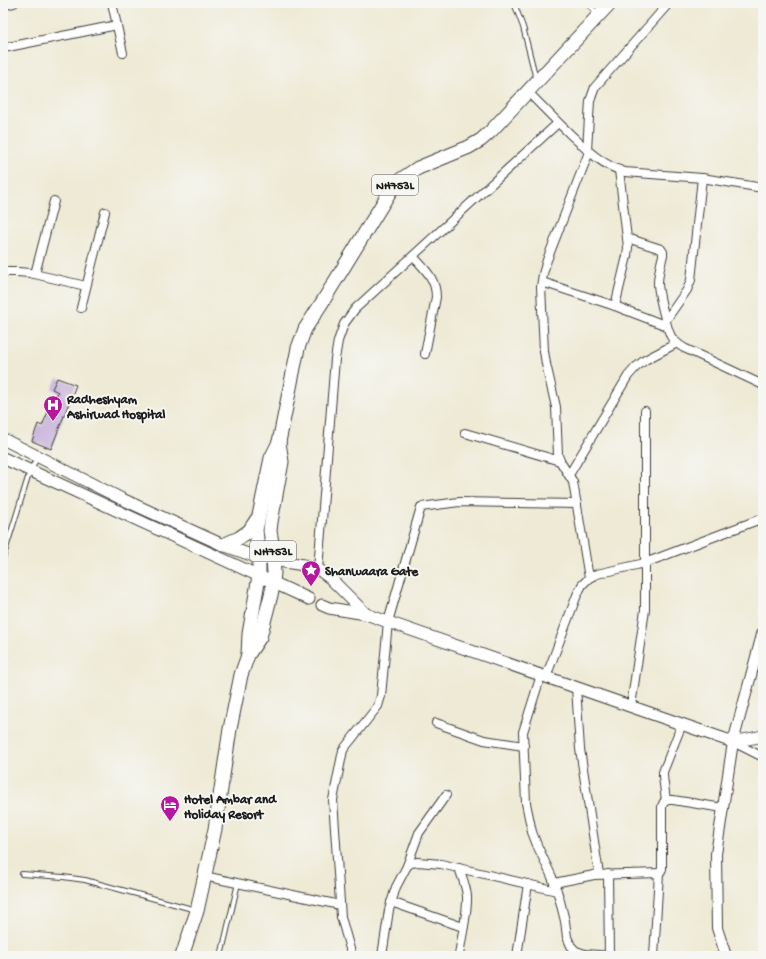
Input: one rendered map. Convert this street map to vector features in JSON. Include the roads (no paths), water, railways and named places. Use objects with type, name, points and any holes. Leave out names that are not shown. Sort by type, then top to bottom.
[{"type":"highway","name":"NH753L","points":[[248,655],[249,634],[259,576],[256,530],[271,458],[279,442],[298,348],[305,329],[324,301],[391,190],[400,180],[418,168],[469,147],[481,140],[610,3]]},
{"type":"highway","name":"NH753L","points":[[182,956],[197,911],[215,829],[230,729],[241,675],[248,655],[260,636],[272,591],[273,560],[270,532],[282,462],[279,442]]},
{"type":"highway","points":[[223,545],[239,538],[249,531],[259,517]]},
{"type":"main road","points":[[3,439],[122,499],[223,545],[259,558],[318,570],[330,578],[366,614]]},
{"type":"main road","points":[[3,458],[309,599]]},
{"type":"main road","points":[[322,604],[329,608],[366,614],[733,742],[763,736]]},
{"type":"street","points":[[3,6],[14,3]]},
{"type":"street","points":[[112,3],[123,53]]},
{"type":"street","points":[[589,578],[573,482],[558,455],[556,408],[544,350],[543,274],[588,151],[590,100],[595,87],[669,3]]},
{"type":"street","points":[[3,48],[117,25]]},
{"type":"street","points":[[527,92],[588,151],[606,164],[619,170],[625,172],[702,178],[763,188]]},
{"type":"street","points":[[318,570],[334,359],[344,324],[355,310],[558,123]]},
{"type":"street","points":[[615,306],[627,256],[627,238],[619,170]]},
{"type":"street","points":[[666,323],[687,290],[691,280],[702,178]]},
{"type":"street","points":[[35,274],[54,201]]},
{"type":"street","points":[[81,308],[105,212]]},
{"type":"street","points":[[627,238],[661,249],[663,252],[658,282],[666,323],[671,337],[676,343],[763,385]]},
{"type":"street","points":[[413,256],[434,282],[436,290],[425,354]]},
{"type":"street","points":[[3,272],[24,272],[86,286]]},
{"type":"street","points":[[542,282],[666,323]]},
{"type":"street","points":[[569,475],[628,376],[645,360],[676,343]]},
{"type":"street","points":[[631,706],[644,617],[645,411]]},
{"type":"street","points":[[465,433],[560,461]]},
{"type":"street","points":[[352,956],[341,917],[332,800],[343,750],[378,706],[381,696],[388,622],[421,507],[459,502],[577,504]]},
{"type":"street","points":[[608,874],[611,956],[586,955],[576,951],[571,946],[567,937],[565,921],[556,887],[532,832],[526,807],[524,746],[524,728],[543,676],[577,595],[582,585],[589,578],[597,574],[644,563],[763,518]]},
{"type":"street","points":[[726,956],[717,928],[716,854],[733,742],[763,631]]},
{"type":"street","points":[[576,687],[580,749],[599,874]]},
{"type":"street","points":[[436,723],[484,740],[524,746]]},
{"type":"street","points":[[666,801],[663,772],[682,724]]},
{"type":"street","points":[[733,742],[763,757]]},
{"type":"street","points":[[382,956],[389,910],[396,887],[407,866],[419,833],[446,795]]},
{"type":"street","points":[[654,956],[659,873],[662,871],[662,806],[664,802],[673,800],[723,808]]},
{"type":"street","points":[[407,866],[411,863],[428,862],[528,884],[556,887],[599,874],[659,873]]},
{"type":"street","points":[[459,868],[465,886],[466,895],[459,956]]},
{"type":"street","points":[[204,876],[340,905]]},
{"type":"street","points":[[517,956],[528,884]]},
{"type":"street","points":[[392,902],[463,927]]},
{"type":"street","points":[[571,946],[571,956]]},
{"type":"lane","points":[[514,3],[523,27],[536,81]]},
{"type":"lane","points":[[586,3],[600,14]]},
{"type":"lane","points":[[3,558],[30,471],[38,456]]},
{"type":"lane","points":[[22,874],[85,880],[197,911]]},
{"type":"lane","points":[[221,956],[238,883]]},
{"type":"place","name":"Radheshyam Ashirwad Hospital","points":[[53,422]]},
{"type":"place","name":"Shanwaara Gate","points":[[311,587]]},
{"type":"place","name":"Hotel Ambar and Holiday Resort","points":[[170,822]]}]
